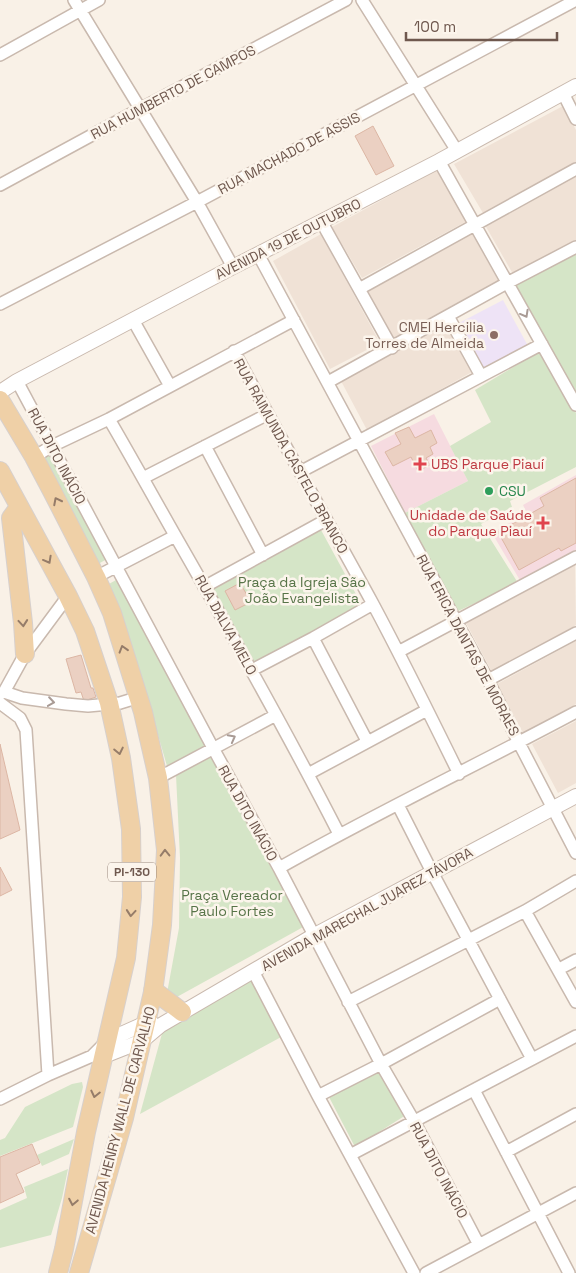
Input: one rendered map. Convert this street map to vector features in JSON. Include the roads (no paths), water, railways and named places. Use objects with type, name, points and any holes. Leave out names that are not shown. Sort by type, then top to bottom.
[{"type":"main road","name":"AVENIDA HENRY WALL DE CARVALHO","points":[[0,400],[34,457],[96,577],[112,613],[143,712],[158,778],[166,858],[162,925],[153,990],[154,1024],[142,1041],[124,1118],[79,1273]]},
{"type":"main road","name":"AVENIDA HENRY WALL DE CARVALHO","points":[[0,471],[85,631],[109,703],[121,758],[131,829],[132,897],[126,958],[101,1051],[58,1273]]},
{"type":"main road","points":[[20,507],[11,518],[25,654]]},
{"type":"main road","points":[[153,990],[182,1012]]},
{"type":"main road","points":[[82,1155],[98,1163],[101,1168],[102,1182],[98,1208]]},
{"type":"street","points":[[0,55],[78,5],[99,0]]},
{"type":"street","name":"RUA HUMBERTO DE CAMPOS","points":[[0,185],[346,0]]},
{"type":"street","points":[[362,0],[457,151]]},
{"type":"street","name":"RUA MACHADO DE ASSIS","points":[[0,304],[197,202],[576,0]]},
{"type":"street","points":[[78,5],[197,202],[233,266]]},
{"type":"street","points":[[570,90],[576,119]]},
{"type":"street","name":"AVENIDA 19 DE OUTUBRO","points":[[0,392],[17,381],[233,266],[439,161],[570,90]]},
{"type":"street","points":[[439,161],[576,405]]},
{"type":"street","points":[[359,289],[576,170]]},
{"type":"street","points":[[321,221],[392,348]]},
{"type":"street","points":[[328,382],[576,247]]},
{"type":"street","name":"RUA ERICA DANTAS DE MORAES","points":[[258,254],[488,680],[576,853]]},
{"type":"street","points":[[448,316],[481,376]]},
{"type":"street","points":[[133,320],[170,386]]},
{"type":"street","points":[[34,457],[294,320]]},
{"type":"street","points":[[300,472],[542,344]]},
{"type":"street","name":"RUA RAIMUNDA CASTELO BRANCO","points":[[234,351],[373,604],[459,774]]},
{"type":"street","name":"RUA DITO INÁCIO","points":[[17,381],[479,1245]]},
{"type":"street","points":[[143,478],[268,414]]},
{"type":"street","name":"RUA DALVA MELO","points":[[109,419],[252,670],[338,834]]},
{"type":"street","points":[[205,446],[263,554]]},
{"type":"street","points":[[204,587],[326,520]]},
{"type":"street","points":[[96,577],[175,536]]},
{"type":"street","points":[[398,652],[576,557]]},
{"type":"street","points":[[1,696],[25,654],[68,596]]},
{"type":"street","points":[[252,670],[373,604]]},
{"type":"street","points":[[488,680],[576,633]]},
{"type":"street","points":[[313,638],[367,741]]},
{"type":"street","points":[[1,696],[88,706],[120,703],[137,696]]},
{"type":"street","points":[[1,696],[20,718],[26,730],[48,1075]]},
{"type":"street","points":[[308,774],[427,710]]},
{"type":"street","points":[[279,868],[338,834],[459,774],[576,712]]},
{"type":"street","points":[[158,778],[276,715]]},
{"type":"street","name":"AVENIDA MARECHAL JUAREZ TÁVORA","points":[[101,1051],[182,1012],[313,936],[576,796]]},
{"type":"street","points":[[398,805],[532,1059]]},
{"type":"street","points":[[348,1002],[469,940],[576,881]]},
{"type":"street","points":[[525,910],[576,1002]]},
{"type":"street","points":[[559,970],[576,960]]},
{"type":"street","points":[[253,971],[414,1273]]},
{"type":"street","points":[[318,1096],[500,999]]},
{"type":"street","points":[[350,1155],[576,1036]]},
{"type":"street","points":[[0,1099],[101,1051],[142,1041]]},
{"type":"street","points":[[474,1090],[570,1273],[576,1270]]},
{"type":"street","points":[[506,1152],[576,1114]]},
{"type":"street","points":[[426,1273],[576,1193]]},
{"type":"place","name":"CMEI Hercilia Torres de Almeida","points":[[494,335]]},
{"type":"place","name":"UBS Parque Piauí","points":[[420,464]]},
{"type":"place","name":"CSU","points":[[489,491]]},
{"type":"place","name":"Unidade de Saúde do Parque Piauí","points":[[543,523]]},
{"type":"park label","name":"Praça da Igreja São João Evangelista","points":[[302,590]]},
{"type":"park label","name":"Praça Vereador Paulo Fortes","points":[[232,904]]}]
